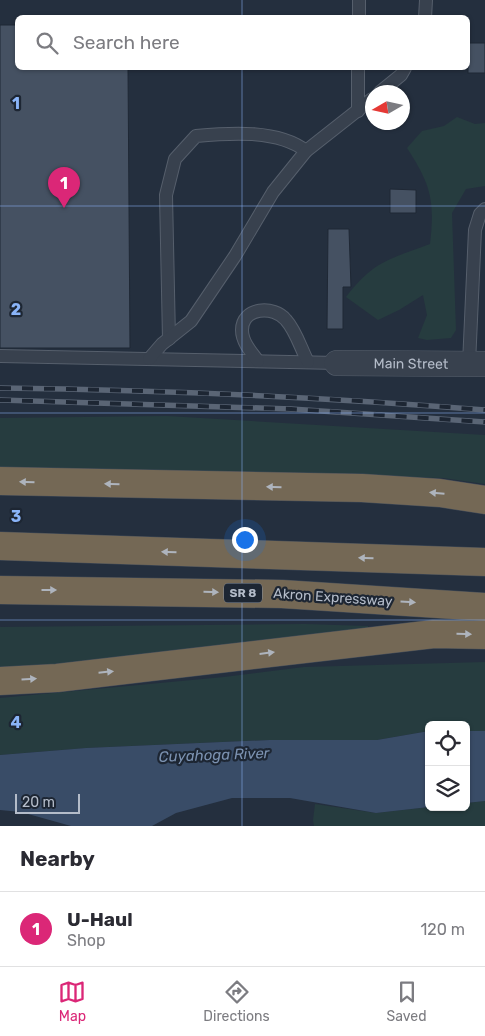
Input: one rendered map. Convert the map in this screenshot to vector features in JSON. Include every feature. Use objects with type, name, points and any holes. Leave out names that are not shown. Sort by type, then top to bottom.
[{"type":"highway","points":[[0,481],[362,488],[440,493],[485,500]]},
{"type":"highway","points":[[0,546],[485,562]]},
{"type":"highway","name":"Akron Expressway","points":[[0,590],[282,594],[485,607]]},
{"type":"highway","points":[[0,681],[103,673],[434,634],[485,635]]},
{"type":"street","name":"Main Street","points":[[337,362],[477,364]]},
{"type":"lane","points":[[359,0],[359,15]]},
{"type":"lane","points":[[425,15],[426,0]]},
{"type":"lane","points":[[358,70],[358,111]]},
{"type":"lane","points":[[389,85],[401,75],[404,70]]},
{"type":"lane","points":[[149,359],[191,320],[273,192],[306,151],[365,105]]},
{"type":"lane","points":[[169,339],[166,195],[175,159],[196,136],[237,132],[273,138],[301,147],[306,151]]},
{"type":"lane","points":[[477,364],[475,230],[480,214],[485,209]]},
{"type":"lane","points":[[258,361],[248,348],[242,329],[244,321],[256,310],[271,309],[286,319],[308,362]]},
{"type":"lane","points":[[0,356],[337,362]]},
{"type":"green space","points":[[457,117],[475,124],[485,123],[485,186],[466,189],[452,213],[456,330],[451,338],[427,340],[418,338],[427,315],[423,295],[378,320],[346,297],[365,275],[374,268],[393,258],[430,244],[432,216],[429,193],[421,172],[407,148],[422,131],[444,126]]},
{"type":"green space","points":[[167,416],[485,435],[485,484],[443,478],[96,472],[0,468],[0,418]]},
{"type":"green space","points":[[305,624],[368,626],[369,630],[0,670],[0,627]]},
{"type":"green space","points":[[485,662],[485,731],[470,731],[470,721],[425,721],[425,732],[377,740],[270,740],[86,748],[0,755],[0,698],[224,677],[304,667]]},
{"type":"green space","points":[[485,801],[485,826],[314,826],[313,820],[315,804],[376,813],[425,807],[425,811],[470,811],[470,803]]},
{"type":"water","points":[[470,731],[485,731],[485,801],[470,803]]},
{"type":"water","name":"Cuyahoga River","points":[[425,732],[425,807],[376,813],[290,798],[232,798],[176,813],[152,826],[71,826],[21,812],[0,810],[0,755],[86,748],[270,740],[377,740]]},
{"type":"building","points":[[0,25],[15,25],[15,70],[128,70],[130,348],[0,348]]},
{"type":"building","points":[[470,43],[485,43],[485,73],[468,73],[468,70],[470,70]]},
{"type":"building","points":[[390,189],[416,190],[416,213],[390,213]]},
{"type":"building","points":[[328,229],[349,229],[351,287],[343,287],[343,329],[327,329]]},
{"type":"railway","points":[[0,388],[243,395],[485,410]]},
{"type":"railway","points":[[0,400],[291,409],[485,422]]},
{"type":"place","name":"U-Haul","points":[[64,208]]}]
